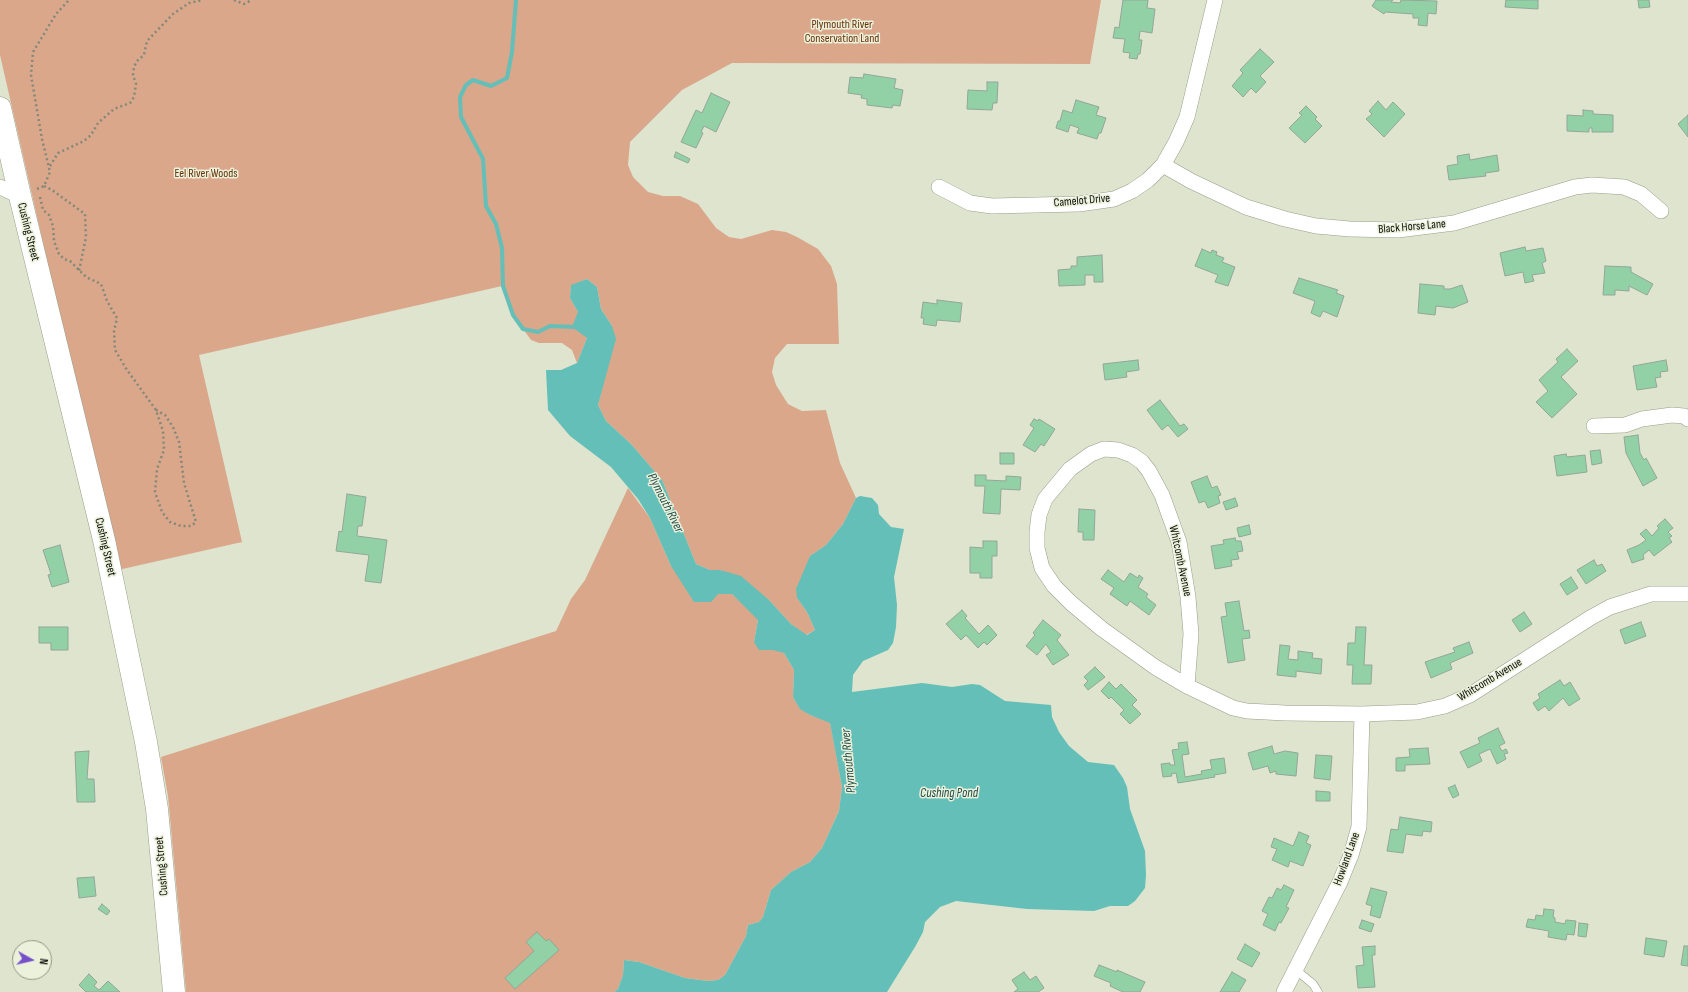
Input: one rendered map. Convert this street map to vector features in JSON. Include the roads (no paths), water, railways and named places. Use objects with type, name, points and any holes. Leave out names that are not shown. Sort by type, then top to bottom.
[{"type":"street","name":"Camelot Drive","points":[[939,187],[970,203],[992,206],[1096,203],[1114,199],[1132,191],[1148,180],[1163,165],[1176,142],[1187,117],[1215,0]]},
{"type":"street","name":"Cushing Street","points":[[0,108],[28,193],[104,540],[146,742],[157,809],[174,992]]},
{"type":"street","name":"Black Horse Lane","points":[[1163,165],[1191,181],[1246,207],[1285,219],[1316,226],[1350,229],[1398,230],[1454,222],[1575,187],[1592,185],[1624,187],[1641,194],[1660,211]]},
{"type":"street","points":[[0,187],[28,193]]},
{"type":"street","points":[[1594,426],[1625,426],[1642,419],[1672,415],[1688,419]]},
{"type":"street","name":"Whitcomb Avenue","points":[[1187,686],[1191,634],[1188,597],[1179,542],[1162,495],[1149,471],[1142,462],[1132,455],[1118,450],[1104,449],[1091,454],[1070,469],[1045,498],[1037,532],[1037,548],[1042,568],[1054,586],[1071,603],[1155,667],[1187,686],[1233,708],[1247,711],[1285,713],[1362,714],[1417,712],[1445,706],[1470,695],[1590,618],[1610,607],[1651,594],[1688,594]]},
{"type":"street","name":"Howland Lane","points":[[1284,992],[1340,882],[1352,855],[1359,827],[1362,714]]},
{"type":"lane","points":[[1296,970],[1313,984],[1318,992]]},
{"type":"water","name":"Cushing Pond","points":[[587,279],[597,287],[601,309],[612,326],[616,339],[598,405],[606,421],[631,444],[662,480],[696,564],[710,570],[720,570],[741,576],[769,600],[791,624],[807,635],[815,630],[807,612],[797,598],[796,589],[810,556],[826,545],[843,524],[856,498],[860,496],[872,498],[878,505],[879,514],[891,527],[904,529],[894,577],[897,605],[896,627],[893,643],[888,650],[863,661],[853,675],[852,692],[922,683],[952,687],[972,684],[980,685],[1005,701],[1051,705],[1052,717],[1059,732],[1069,746],[1088,762],[1114,765],[1127,787],[1130,809],[1145,851],[1145,888],[1135,901],[1128,906],[1110,906],[1094,911],[1027,909],[956,901],[940,907],[925,922],[923,932],[915,947],[887,992],[614,992],[618,989],[623,975],[624,960],[639,962],[685,978],[708,981],[718,980],[725,975],[746,936],[748,925],[759,922],[763,917],[771,890],[791,872],[810,862],[822,848],[839,811],[842,787],[830,723],[810,715],[800,709],[793,697],[794,670],[784,653],[773,650],[759,650],[754,642],[758,620],[732,594],[718,594],[711,602],[694,602],[671,566],[650,518],[638,499],[611,467],[570,436],[548,410],[546,370],[561,370],[577,363],[587,338],[572,327],[578,312],[570,298],[571,285]]},
{"type":"waterway","name":"Plymouth River","points":[[516,0],[512,52],[507,78],[491,86],[473,80],[466,85],[460,97],[461,117],[483,159],[486,206],[496,224],[502,248],[503,286],[513,315],[523,329],[538,332],[550,326],[575,327]]},
{"type":"park label","name":"Plymouth River Conservation Land","points":[[842,32]]},
{"type":"park label","name":"Eel River Woods","points":[[206,174]]}]
